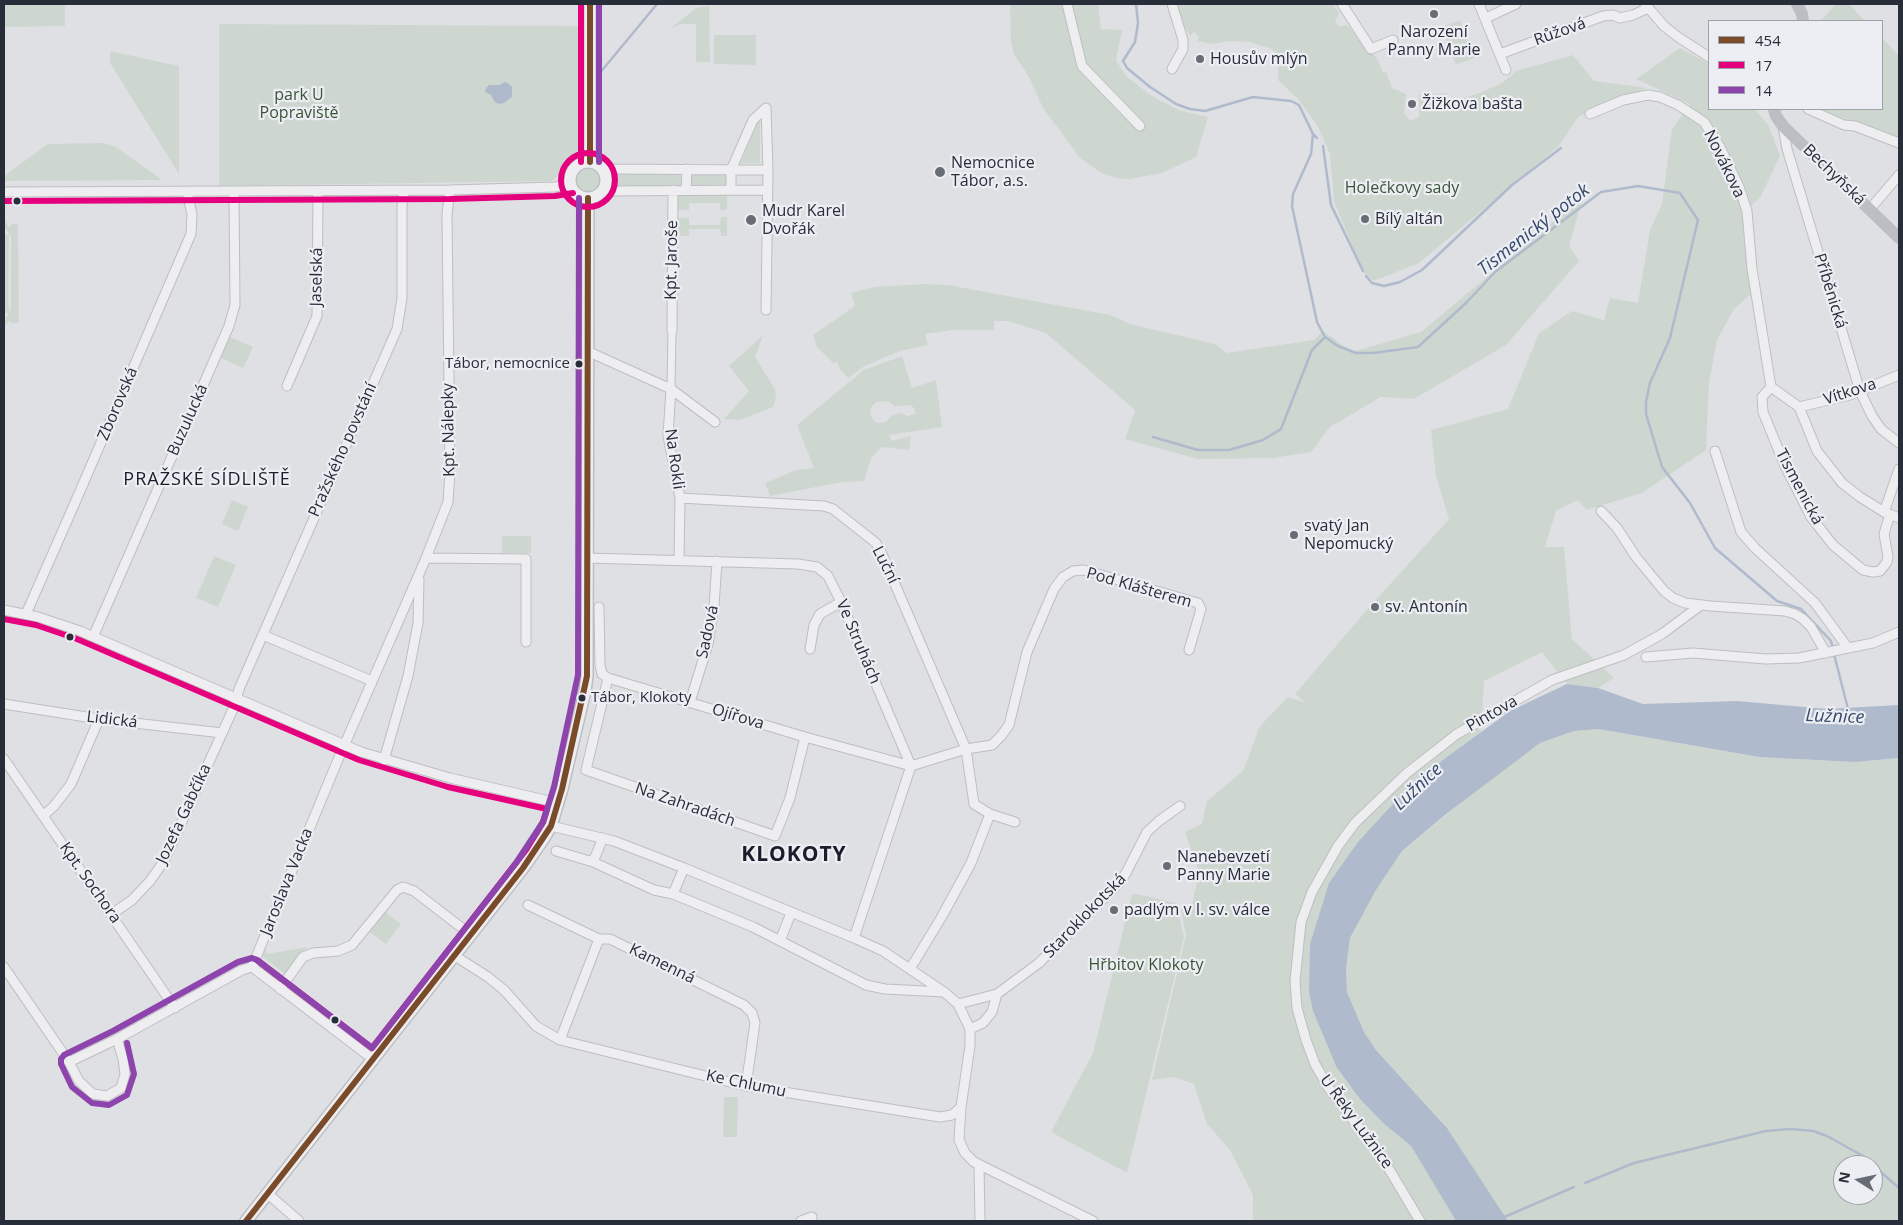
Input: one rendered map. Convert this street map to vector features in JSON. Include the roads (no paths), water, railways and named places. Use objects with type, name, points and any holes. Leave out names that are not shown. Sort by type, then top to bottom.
[{"type":"main road","points":[[1797,4],[1803,20]]},
{"type":"main road","name":"Bechyňská","points":[[1774,110],[1783,126],[1899,238]]},
{"type":"street","points":[[590,4],[590,162]]},
{"type":"street","points":[[1067,4],[1082,66],[1140,126]]},
{"type":"street","points":[[1172,4],[1183,40],[1182,49],[1172,69]]},
{"type":"street","points":[[1342,4],[1372,49],[1393,40]]},
{"type":"street","points":[[1479,4],[1506,70]]},
{"type":"street","points":[[1486,18],[1516,4]]},
{"type":"street","points":[[1646,6],[1664,26],[1708,57]]},
{"type":"street","name":"Růžová","points":[[1500,54],[1603,16],[1613,15],[1620,18],[1633,15],[1646,6]]},
{"type":"street","name":"Novákova","points":[[1590,114],[1623,100],[1648,95],[1660,97],[1678,105],[1704,122],[1720,147],[1740,187],[1747,211],[1752,269],[1771,387]]},
{"type":"street","points":[[731,190],[731,170],[753,120],[766,108],[768,170],[766,310]]},
{"type":"street","points":[[1810,110],[1844,125],[1855,126],[1899,143]]},
{"type":"street","name":"Příběnická","points":[[1783,126],[1787,148],[1860,390],[1872,416],[1881,429],[1899,443]]},
{"type":"street","points":[[767,190],[603,191],[594,197],[588,198],[577,194],[571,184],[572,173],[575,168],[590,162],[601,168],[610,169],[768,170]]},
{"type":"street","points":[[601,168],[606,176],[603,191]]},
{"type":"street","points":[[686,190],[687,169]]},
{"type":"street","points":[[1870,209],[1899,175]]},
{"type":"street","points":[[4,192],[450,190],[555,187],[571,184]]},
{"type":"street","name":"Pražského povstání","points":[[237,700],[239,689],[397,329],[402,298],[402,205],[404,190]]},
{"type":"street","name":"Kpt. Nálepky","points":[[344,745],[446,510],[450,486],[447,214],[450,190]]},
{"type":"street","name":"Kpt. Jaroše","points":[[672,330],[673,190]]},
{"type":"street","name":"Jaselská","points":[[287,386],[317,316],[318,191]]},
{"type":"street","name":"Zborovská","points":[[26,614],[191,234],[192,214],[187,192]]},
{"type":"street","name":"Buzulucká","points":[[93,637],[229,326],[234,305],[234,192]]},
{"type":"street","points":[[246,1221],[528,862],[550,826],[558,803],[585,691],[586,676],[588,198]]},
{"type":"street","points":[[671,389],[672,330]]},
{"type":"street","points":[[587,351],[671,389],[715,422]]},
{"type":"street","name":"Vítkova","points":[[1799,407],[1860,390],[1899,375]]},
{"type":"street","points":[[1771,387],[1799,407],[1818,450],[1829,468],[1842,483],[1860,498],[1899,518]]},
{"type":"street","name":"Tismenická","points":[[1771,387],[1762,397],[1763,412],[1785,466],[1811,516],[1833,544],[1863,570],[1868,572],[1880,571],[1884,567],[1888,556],[1884,534],[1887,513]]},
{"type":"street","name":"Na Rokli","points":[[671,389],[668,436],[680,498],[679,560]]},
{"type":"street","points":[[1715,451],[1741,532],[1761,554],[1815,604],[1848,648]]},
{"type":"street","points":[[1887,513],[1899,469]]},
{"type":"street","name":"Luční","points":[[680,498],[824,506],[834,509],[876,543],[966,749],[974,804],[990,814]]},
{"type":"street","points":[[1601,511],[1617,528],[1636,557],[1664,591],[1673,598],[1685,603],[1784,611],[1794,614],[1811,627],[1826,653]]},
{"type":"street","points":[[426,558],[526,560],[526,642]]},
{"type":"street","name":"Ve Struhách","points":[[587,558],[798,564],[817,567],[828,576],[841,602],[911,766]]},
{"type":"street","name":"Sadová","points":[[690,702],[708,644],[714,607],[717,561]]},
{"type":"street","name":"Pod Klášterem","points":[[911,766],[966,749],[992,745],[1001,736],[1008,725],[1027,652],[1054,589],[1063,577],[1072,571],[1084,570],[1198,603],[1201,610],[1189,650]]},
{"type":"street","name":"Kpt. Nálepky","points":[[384,760],[405,689],[418,623],[419,574]]},
{"type":"street","points":[[810,649],[814,625],[820,614],[841,602]]},
{"type":"street","name":"Pintova","points":[[1322,875],[1338,846],[1356,822],[1406,773],[1457,734],[1552,680],[1624,655],[1662,634],[1702,605]]},
{"type":"street","points":[[599,606],[600,665],[602,674],[608,678]]},
{"type":"street","points":[[4,610],[26,614],[59,624],[93,637],[237,700],[384,760],[450,778],[558,803]]},
{"type":"street","points":[[1646,657],[1693,653],[1766,659],[1799,658],[1873,643],[1899,632]]},
{"type":"street","points":[[263,634],[372,681]]},
{"type":"street","name":"Ojířova","points":[[608,678],[805,737],[911,766]]},
{"type":"street","name":"Na Zahradách","points":[[608,678],[586,770],[775,836],[790,798],[805,737]]},
{"type":"street","name":"Jozefa Gabčíka","points":[[112,914],[132,900],[164,861],[237,700]]},
{"type":"street","name":"Lidická","points":[[4,704],[99,719],[222,733]]},
{"type":"street","points":[[43,816],[54,806],[70,784],[99,719]]},
{"type":"street","name":"Jaroslava Vacka","points":[[252,966],[344,745]]},
{"type":"street","name":"Kpt. Sochora","points":[[4,759],[175,1008]]},
{"type":"street","points":[[854,938],[911,766]]},
{"type":"street","name":"Staroklokotská","points":[[958,1004],[997,994],[1039,963],[1120,882],[1148,832],[1159,821],[1180,806]]},
{"type":"street","points":[[910,969],[971,863],[990,814],[1015,822]]},
{"type":"street","points":[[550,826],[603,838],[684,868],[854,938],[883,951],[944,992],[958,1004],[970,1028],[970,1046],[961,1107],[959,1140],[965,1153],[979,1166],[1093,1221]]},
{"type":"street","points":[[594,862],[603,838]]},
{"type":"street","points":[[556,851],[594,862],[654,890],[673,894],[753,927],[866,985],[885,989],[944,992]]},
{"type":"street","points":[[673,894],[684,868]]},
{"type":"street","name":"U Řeky Lužnice","points":[[1322,875],[1312,892],[1301,922],[1296,958],[1297,1008],[1306,1040],[1314,1064],[1328,1087],[1383,1159],[1420,1221]]},
{"type":"street","points":[[280,989],[304,957],[313,953],[338,951],[352,945],[397,890],[403,887],[414,891],[472,935]]},
{"type":"street","name":"Kamenná","points":[[528,905],[599,939],[610,939],[744,1004],[752,1013],[755,1023],[746,1086]]},
{"type":"street","points":[[780,941],[792,913]]},
{"type":"street","points":[[560,1040],[599,939]]},
{"type":"street","name":"Ke Chlumu","points":[[456,956],[504,990],[536,1026],[560,1040],[746,1086],[940,1117],[952,1115],[961,1107]]},
{"type":"street","points":[[69,1062],[117,1039],[252,966],[374,1060]]},
{"type":"street","points":[[4,967],[69,1062],[79,1081],[93,1094],[107,1096],[121,1088],[125,1074],[117,1039]]},
{"type":"street","points":[[970,1028],[983,1023],[992,1012],[997,994]]},
{"type":"street","points":[[979,1166],[980,1221]]},
{"type":"street","points":[[268,1194],[299,1221]]},
{"type":"street","points":[[802,1221],[812,1217]]},
{"type":"water","points":[[505,82],[512,87],[512,97],[504,103],[498,104],[491,95],[485,92],[486,88],[489,85],[499,85]]},
{"type":"water","name":"Lužnice","points":[[1567,684],[1598,688],[1643,704],[1737,701],[1827,709],[1899,705],[1899,758],[1855,762],[1759,757],[1599,729],[1574,731],[1540,743],[1445,815],[1402,851],[1376,890],[1350,938],[1346,969],[1347,992],[1364,1032],[1376,1050],[1447,1128],[1508,1221],[1456,1221],[1411,1146],[1383,1123],[1360,1099],[1337,1068],[1313,1011],[1309,992],[1310,944],[1329,883],[1358,842],[1403,793],[1444,759],[1510,711]]},
{"type":"waterway","points":[[599,74],[657,4]]},
{"type":"waterway","name":"Tismenický potok","points":[[1136,4],[1138,23],[1135,42],[1123,61],[1127,68],[1150,87],[1176,104],[1190,109],[1205,111],[1253,97],[1291,101],[1299,105],[1313,134],[1311,154],[1293,194],[1292,206],[1317,322],[1325,337],[1338,346],[1356,353],[1373,353],[1418,347],[1467,302],[1495,272],[1601,192],[1638,186],[1680,193],[1698,220],[1670,338],[1650,383],[1646,402],[1646,414],[1662,467],[1690,503],[1715,548],[1777,601],[1801,609],[1831,641],[1833,648]]},
{"type":"waterway","name":"Tismenický potok","points":[[1313,134],[1317,138]]},
{"type":"waterway","points":[[1323,146],[1331,205],[1363,271]]},
{"type":"waterway","points":[[1366,276],[1372,283],[1384,286],[1400,282],[1422,270],[1512,185],[1561,148]]},
{"type":"waterway","points":[[1153,437],[1198,450],[1229,450],[1263,440],[1281,429],[1312,350],[1325,337]]},
{"type":"waterway","name":"Tismenický potok","points":[[1834,654],[1848,709]]},
{"type":"waterway","points":[[1585,1183],[1634,1163],[1766,1131],[1791,1129],[1813,1131],[1827,1136],[1861,1155]]},
{"type":"waterway","points":[[1883,1174],[1899,1188]]},
{"type":"waterway","points":[[1502,1218],[1574,1187]]},
{"type":"place","name":"Narození Panny Marie","points":[[1434,14]]},
{"type":"place","name":"Housův mlýn","points":[[1200,59]]},
{"type":"place","name":"Žižkova bašta","points":[[1412,104]]},
{"type":"place","name":"Nemocnice Tábor, a.s.","points":[[940,172]]},
{"type":"place","name":"Bílý altán","points":[[1365,219]]},
{"type":"place","name":"Mudr Karel Dvořák","points":[[751,220]]},
{"type":"place","name":"Tábor, nemocnice","points":[[579,364]]},
{"type":"place","name":"svatý Jan Nepomucký","points":[[1294,535]]},
{"type":"place","name":"sv. Antonín","points":[[1375,607]]},
{"type":"place","name":"Tábor, Klokoty","points":[[582,698]]},
{"type":"place","name":"Nanebevzetí Panny Marie","points":[[1167,866]]},
{"type":"place","name":"padlým v I. sv. válce","points":[[1114,910]]},
{"type":"district","name":"PRAŽSKÉ SÍDLIŠTĚ","points":[[207,480]]},
{"type":"district","name":"KLOKOTY","points":[[794,855]]},
{"type":"park label","name":"park U Popraviště","points":[[299,104]]},
{"type":"park label","name":"Holečkovy sady","points":[[1402,188]]},
{"type":"park label","name":"Hřbitov Klokoty","points":[[1146,965]]}]
